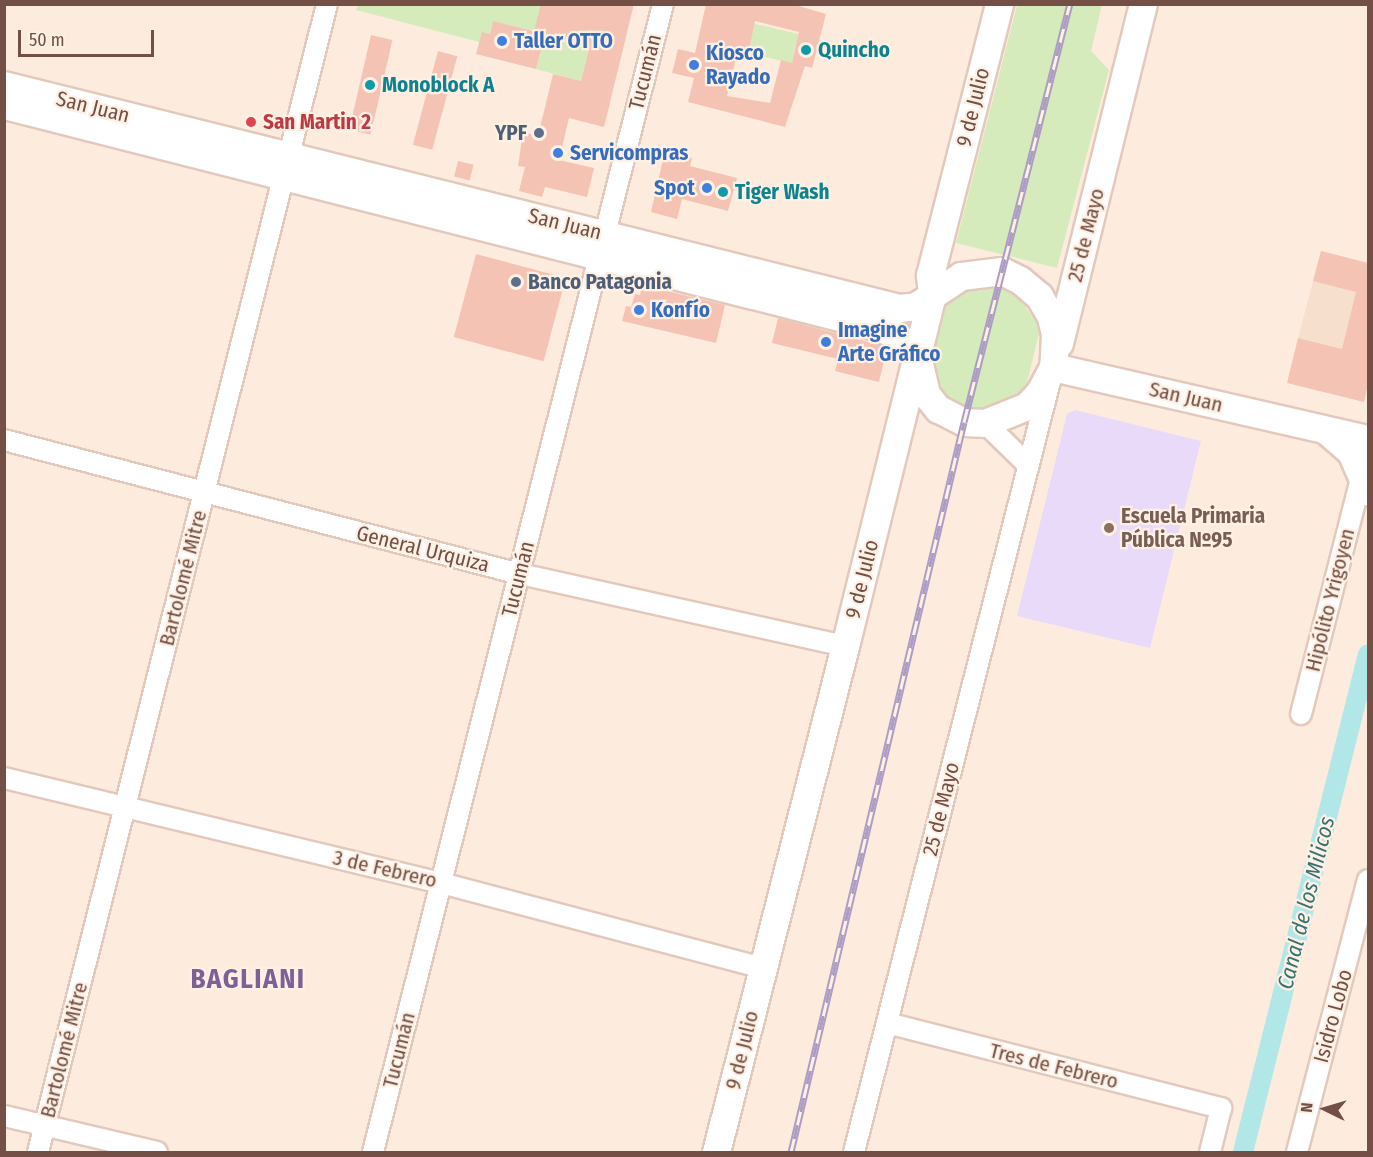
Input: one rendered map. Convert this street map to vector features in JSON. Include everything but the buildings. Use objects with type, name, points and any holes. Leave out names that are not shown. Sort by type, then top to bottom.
[{"type":"main road","name":"9 de Julio","points":[[716,1152],[917,355],[932,294],[930,275],[999,4]]},
{"type":"main road","name":"25 de Mayo","points":[[1053,367],[1143,4]]},
{"type":"main road","name":"San Juan","points":[[4,85],[286,166]]},
{"type":"main road","name":"San Juan","points":[[4,105],[286,166],[601,244],[900,309],[916,306],[961,276],[983,271],[1002,272],[1020,280],[1039,296],[1051,317],[1055,334],[1053,367],[1368,439]]},
{"type":"main road","name":"San Juan","points":[[601,244],[875,326],[895,334],[917,355]]},
{"type":"main road","points":[[917,355],[926,394],[938,409],[964,422],[985,423],[1027,406],[1053,367]]},
{"type":"main road","name":"San Juan","points":[[1318,426],[1340,439],[1351,452],[1365,486]]},
{"type":"street","name":"Bartolomé Mitre","points":[[38,1152],[327,4]]},
{"type":"street","name":"Tucumán","points":[[373,1152],[663,4]]},
{"type":"street","name":"25 de Mayo","points":[[854,1152],[1053,367]]},
{"type":"street","points":[[985,423],[1028,465]]},
{"type":"street","name":"General Urquiza","points":[[4,440],[520,574],[845,646]]},
{"type":"street","name":"Hipólito Yrigoyen","points":[[1301,714],[1365,486],[1368,451]]},
{"type":"street","name":"3 de Febrero","points":[[4,778],[441,883],[763,968]]},
{"type":"street","name":"Isidro Lobo","points":[[1298,1152],[1359,954],[1368,880]]},
{"type":"street","name":"Tres de Febrero","points":[[888,1023],[1221,1108],[1210,1152]]},
{"type":"street","points":[[4,1116],[157,1152]]},
{"type":"shaded area","points":[[1321,251],[1368,263],[1368,356],[1298,338]]},
{"type":"shaded area","name":"Escuela Primaria Pública Nº95","points":[[1075,410],[1201,441],[1150,648],[1017,616],[1067,414]]},
{"type":"green space","points":[[358,4],[541,5],[551,35],[590,45],[581,81],[536,69],[545,34],[493,21],[487,44],[356,10]]},
{"type":"green space","points":[[1017,5],[1102,5],[1091,51],[1109,70],[1057,268],[956,243]]},
{"type":"green space","points":[[747,22],[799,34],[792,63],[740,51]]},
{"type":"green space","points":[[989,286],[1007,289],[1020,298],[1040,329],[1025,391],[998,409],[969,411],[942,392],[930,361],[944,306],[970,288]]},
{"type":"waterway","name":"Canal de los Milicos","points":[[1243,1152],[1368,654]]},
{"type":"railway","points":[[791,1152],[964,422],[1070,4]]},
{"type":"place","name":"Taller OTTO","points":[[502,41]]},
{"type":"place","name":"Quincho","points":[[806,50]]},
{"type":"place","name":"Kiosco Rayado","points":[[694,65]]},
{"type":"place","name":"Monoblock A","points":[[370,85]]},
{"type":"place","name":"San Martin 2","points":[[251,122]]},
{"type":"place","name":"YPF","points":[[539,133]]},
{"type":"place","name":"Servicompras","points":[[558,153]]},
{"type":"place","name":"Spot","points":[[707,188]]},
{"type":"place","name":"Tiger Wash","points":[[723,192]]},
{"type":"place","name":"Banco Patagonia","points":[[516,282]]},
{"type":"place","name":"Konfío","points":[[639,310]]},
{"type":"place","name":"Imagine Arte Gráfico","points":[[826,342]]},
{"type":"place","name":"Escuela Primaria Pública Nº95","points":[[1109,528]]},
{"type":"district","name":"BAGLIANI","points":[[248,980]]}]
